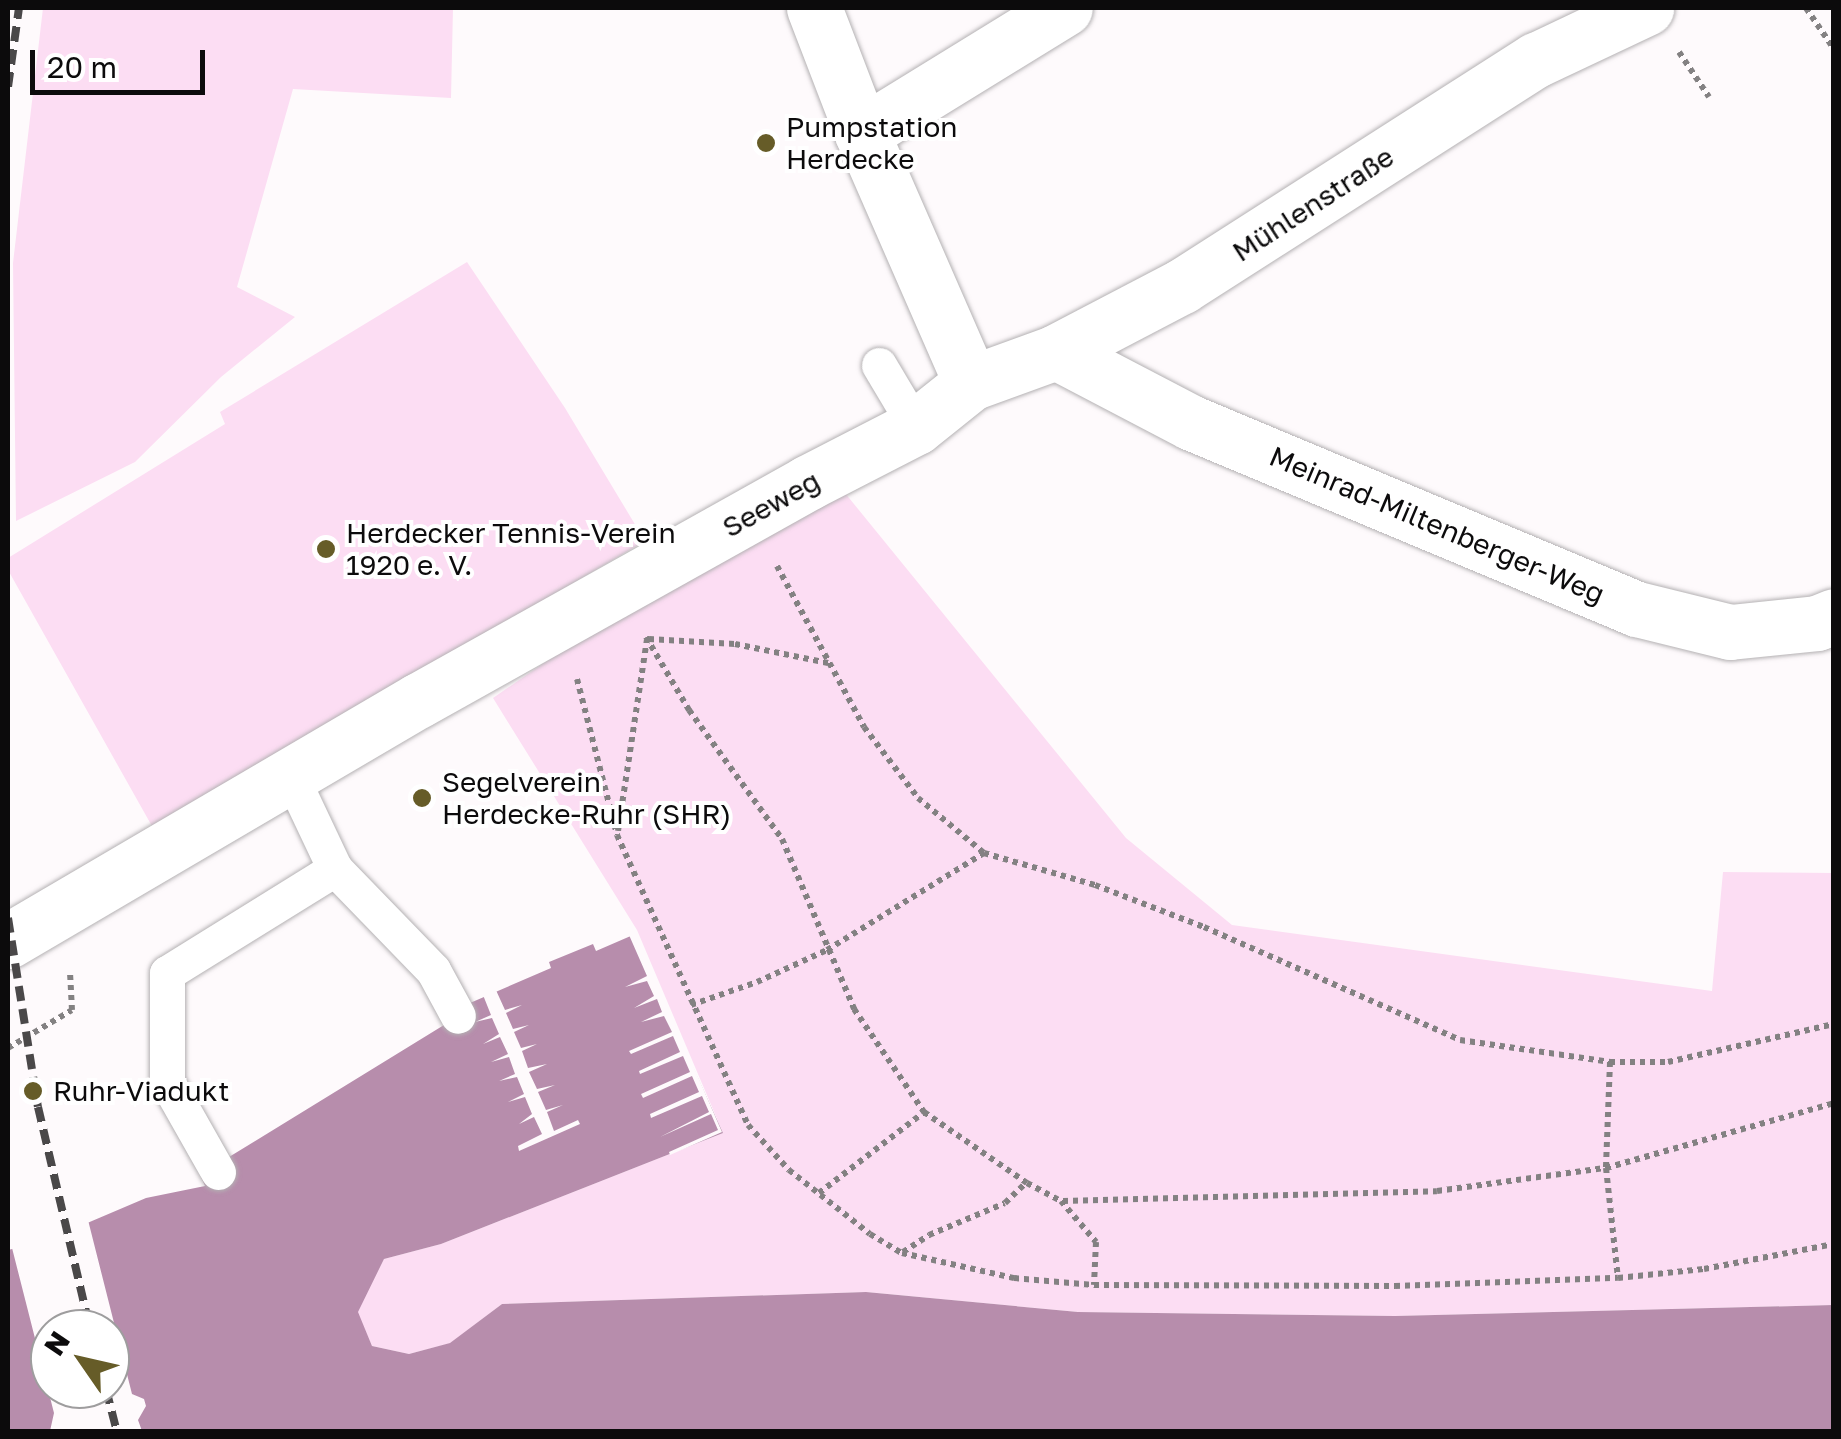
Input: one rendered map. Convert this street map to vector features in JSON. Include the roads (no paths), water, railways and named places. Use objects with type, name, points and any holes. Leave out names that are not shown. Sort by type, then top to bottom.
[{"type":"street","points":[[814,8],[862,133],[970,382]]},
{"type":"street","points":[[862,133],[1066,8]]},
{"type":"street","name":"Mühlenstraße","points":[[970,382],[1056,352],[1225,260],[1536,60],[1646,8]]},
{"type":"street","name":"Meinrad-Miltenberger-Weg","points":[[1056,352],[1192,423],[1637,609],[1730,632],[1817,623],[1834,616]]},
{"type":"street","name":"Seeweg","points":[[8,941],[66,911],[563,620],[916,427],[970,382]]},
{"type":"lane","points":[[879,366],[916,427]]},
{"type":"lane","points":[[291,776],[335,869],[433,970],[458,1016]]},
{"type":"lane","points":[[218,1172],[166,1082],[167,974],[335,869]]},
{"type":"railway","points":[[8,87],[19,8]]},
{"type":"railway","points":[[8,918],[38,1107],[85,1309]]},
{"type":"railway","points":[[111,1409],[117,1432]]},
{"type":"place","name":"Pumpstation Herdecke","points":[[766,143]]},
{"type":"place","name":"Herdecker Tennis-Verein 1920 e. V.","points":[[326,549]]},
{"type":"place","name":"Segelverein Herdecke-Ruhr (SHR)","points":[[422,798]]},
{"type":"place","name":"Ruhr-Viadukt","points":[[33,1091]]}]
